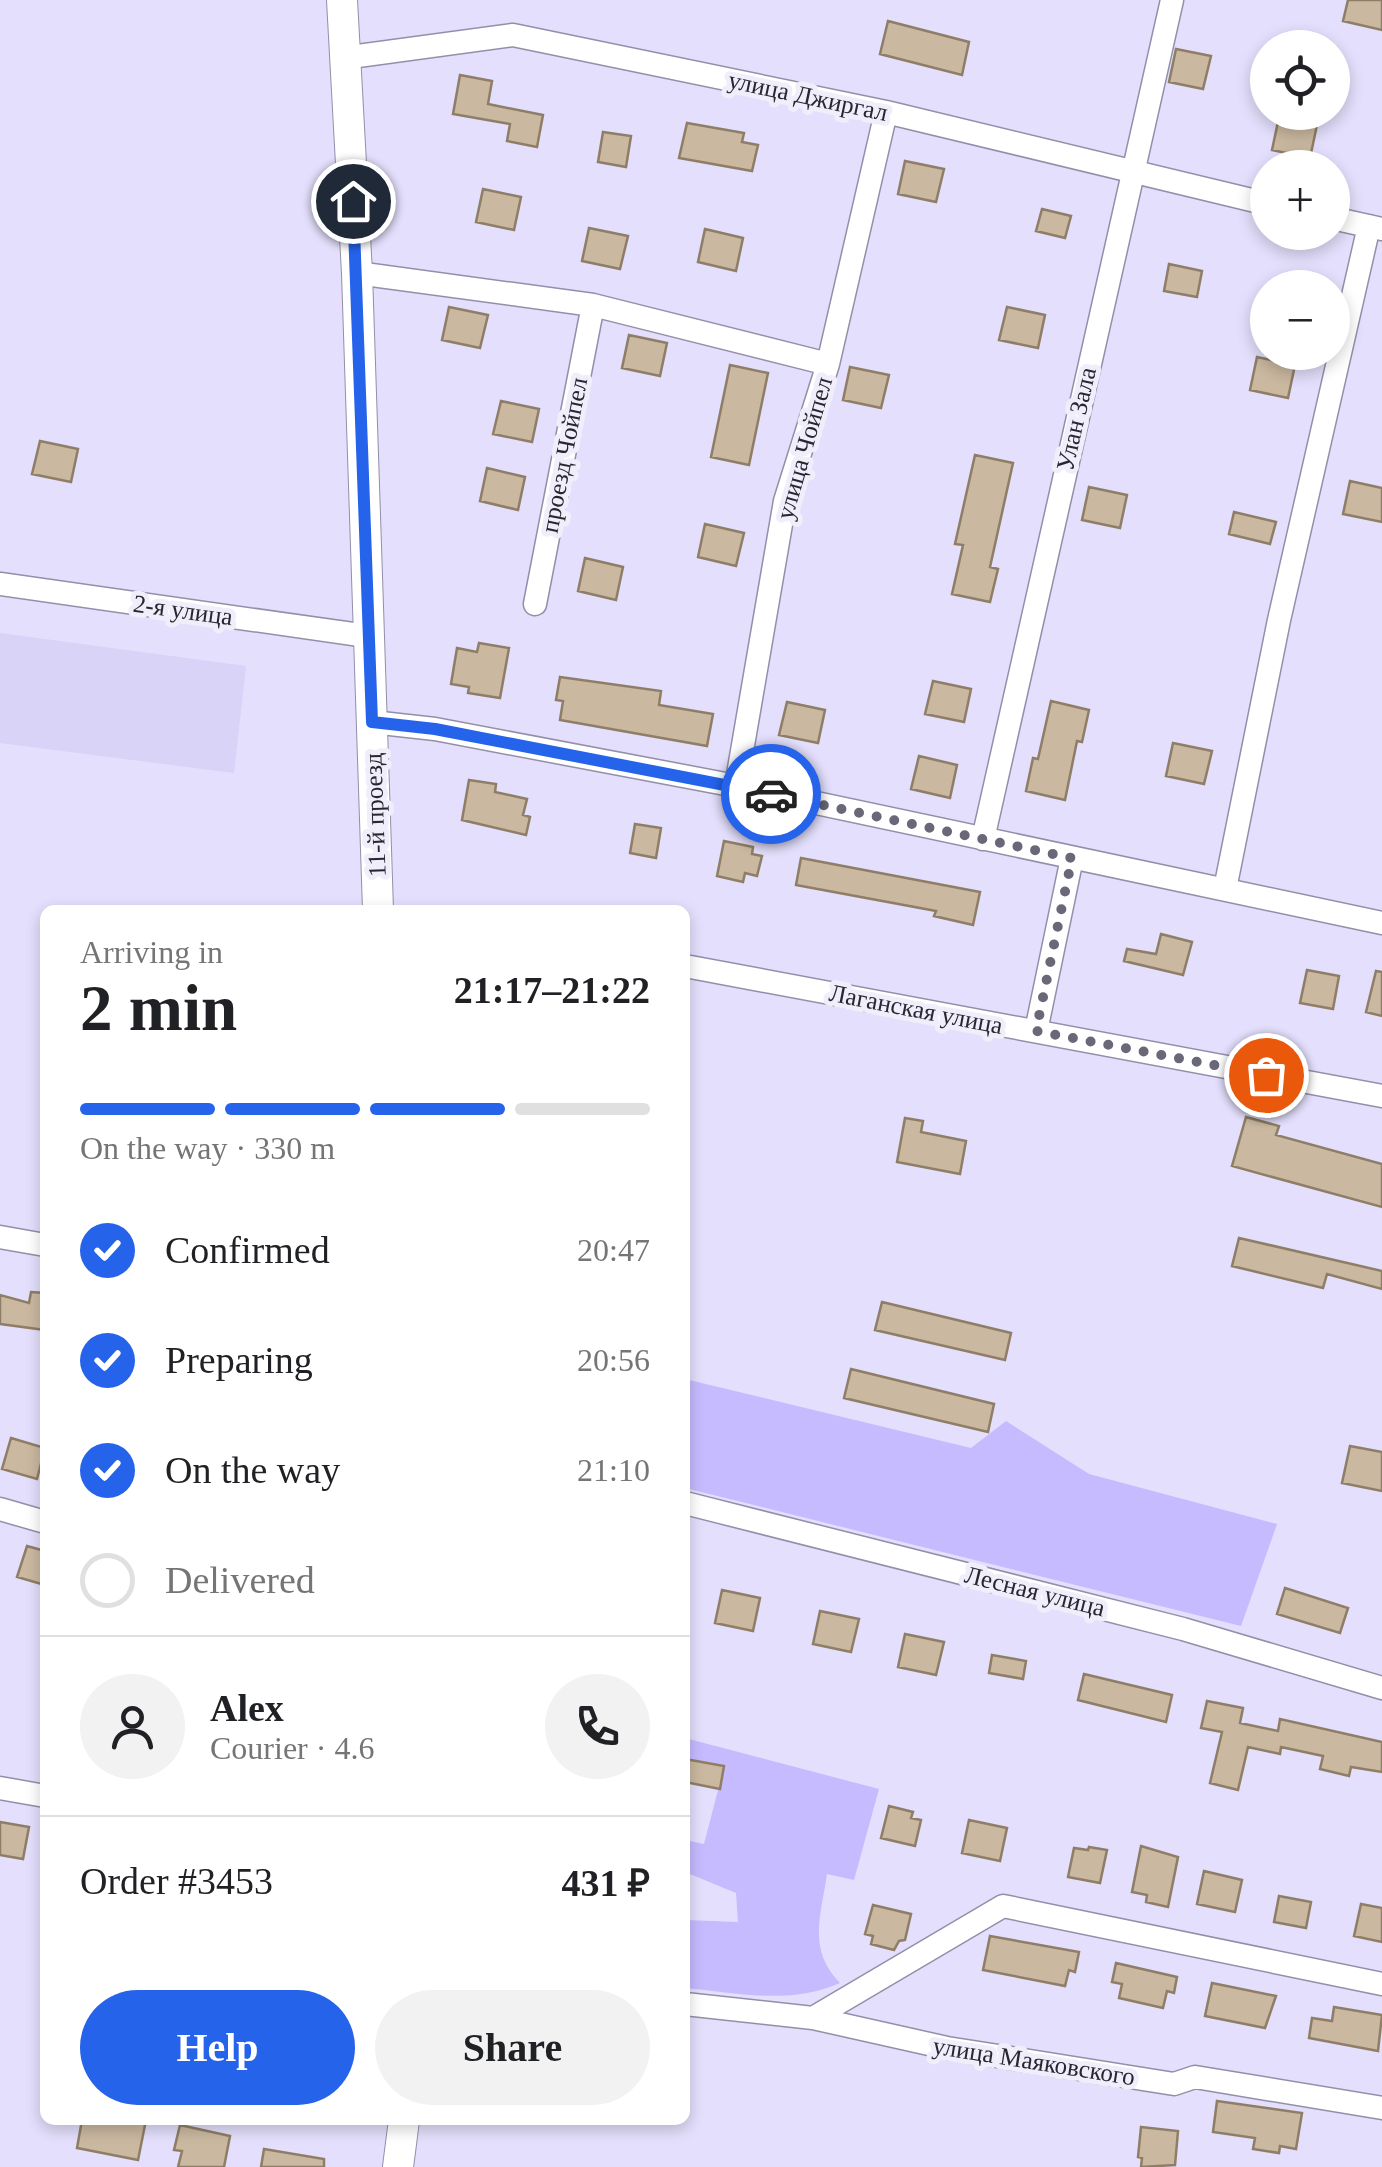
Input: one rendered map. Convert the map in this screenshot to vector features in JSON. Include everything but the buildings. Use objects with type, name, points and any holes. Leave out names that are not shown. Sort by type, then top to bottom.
[{"type":"street","name":"11-й проезд","points":[[342,0],[357,273],[367,636],[381,905]]},
{"type":"street","name":"Улан Зала","points":[[983,839],[1172,0]]},
{"type":"street","name":"улица Джиргал","points":[[343,58],[513,36],[886,112],[1250,200]]},
{"type":"street","name":"улица Чойпел","points":[[736,786],[786,502],[828,364],[886,112]]},
{"type":"street","points":[[1225,889],[1279,620],[1375,227],[1350,222]]},
{"type":"street","points":[[357,273],[592,305],[828,364]]},
{"type":"street","name":"проезд Чойпел","points":[[535,604],[592,305]]},
{"type":"street","name":"2-я улица","points":[[0,584],[367,636]]},
{"type":"street","points":[[372,722],[435,729],[736,786],[1382,923]]},
{"type":"street","points":[[1036,1031],[1072,858]]},
{"type":"street","name":"Лаганская улица","points":[[690,967],[1382,1096]]},
{"type":"street","points":[[0,1237],[40,1243]]},
{"type":"street","name":"Лесная улица","points":[[690,1504],[1182,1629],[1382,1688]]},
{"type":"street","points":[[0,1509],[40,1521]]},
{"type":"street","points":[[0,1788],[40,1795]]},
{"type":"street","points":[[813,2018],[1002,1906],[1382,1984]]},
{"type":"street","name":"улица Маяковского","points":[[690,2005],[813,2018],[947,2048],[1174,2084],[1194,2078],[1382,2108]]},
{"type":"street","points":[[398,2167],[403,2125]]},
{"type":"shaded area","points":[[0,633],[246,666],[234,773],[0,743]]},
{"type":"shaded area","points":[[690,1380],[971,1448],[1006,1421],[1089,1474],[1277,1524],[1241,1626],[690,1489]]},
{"type":"shaded area","points":[[690,1739],[879,1789],[854,1880],[827,1874],[820,1945],[823,1958],[840,1983],[783,1996],[690,1989],[690,1920],[738,1922],[736,1893],[690,1874],[690,1841],[704,1844],[724,1767],[690,1760]]},
{"type":"way so far","points":[[771,794],[1072,858],[1036,1031],[1266,1075]]},
{"type":"route","points":[[353,201],[372,722],[435,729],[771,794]]}]
